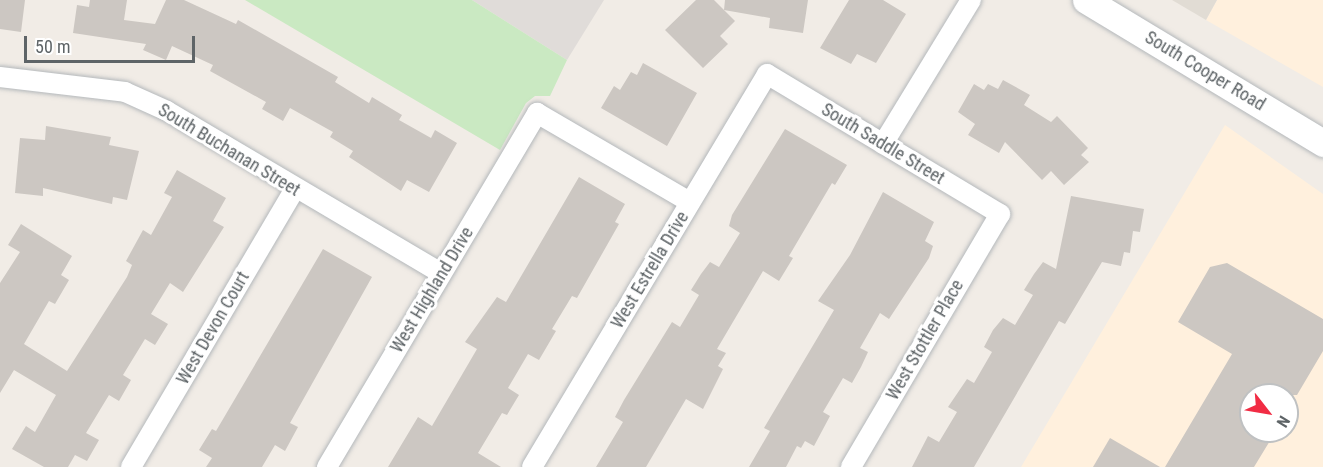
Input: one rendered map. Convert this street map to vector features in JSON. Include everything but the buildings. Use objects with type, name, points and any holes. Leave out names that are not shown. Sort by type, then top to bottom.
[{"type":"main road","name":"South Cooper Road","points":[[1086,0],[1323,143]]},
{"type":"street","points":[[883,144],[972,0]]},
{"type":"street","name":"South Saddle Street","points":[[766,74],[1000,214]]},
{"type":"street","name":"West Estrella Drive","points":[[532,467],[766,74]]},
{"type":"street","name":"South Buchanan Street","points":[[0,77],[125,92],[167,111],[295,189],[441,273]]},
{"type":"street","name":"West Highland Drive","points":[[327,467],[537,113],[690,202]]},
{"type":"street","name":"West Devon Court","points":[[131,467],[295,189]]},
{"type":"street","name":"West Stottler Place","points":[[851,467],[1000,214]]},
{"type":"shaded area","points":[[472,0],[604,0],[567,60]]},
{"type":"shaded area","points":[[1172,0],[1217,0],[1206,20]]},
{"type":"shaded area","points":[[1217,0],[1323,0],[1323,87],[1206,20]]},
{"type":"shaded area","points":[[1225,125],[1323,194],[1323,467],[1021,467]]},
{"type":"green space","points":[[245,0],[472,0],[567,60],[550,96],[535,96],[526,103],[500,150]]}]
